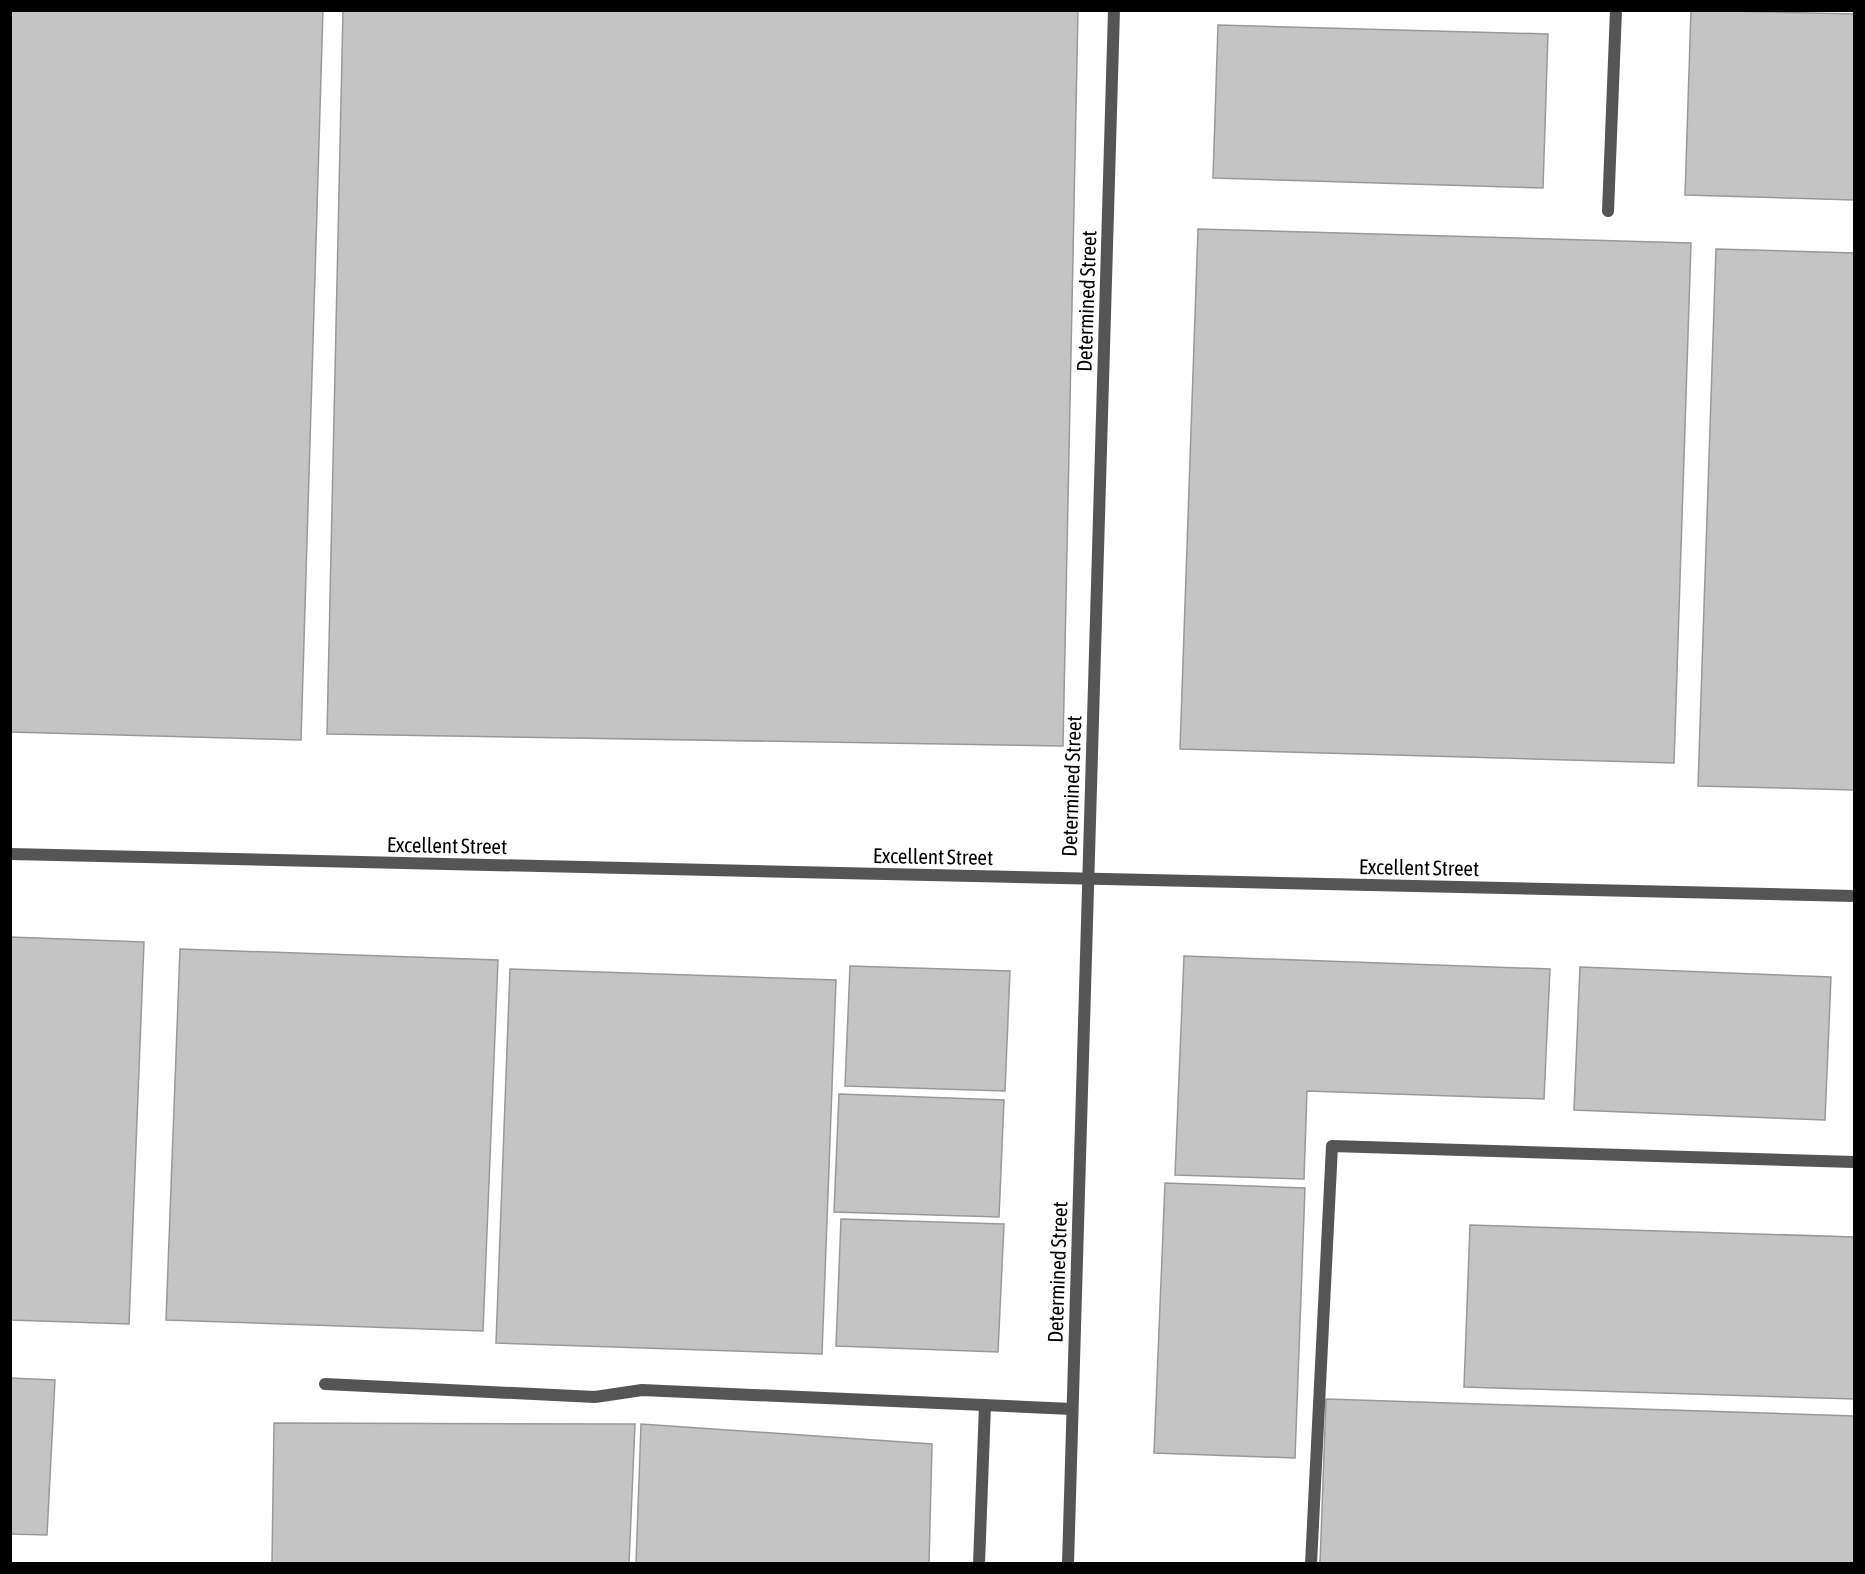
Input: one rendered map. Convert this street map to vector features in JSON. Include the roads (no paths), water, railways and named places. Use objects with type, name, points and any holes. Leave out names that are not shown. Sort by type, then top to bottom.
[{"type":"street","name":"Determined Street","points":[[1068,1563],[1114,10]]},
{"type":"street","points":[[1608,211],[1616,10]]},
{"type":"street","name":"Excellent Street","points":[[10,854],[1854,896]]},
{"type":"street","points":[[1311,1563],[1332,1146],[1854,1162]]},
{"type":"street","points":[[325,1384],[595,1397],[642,1390],[1072,1409]]},
{"type":"street","points":[[979,1563],[985,1405]]}]
